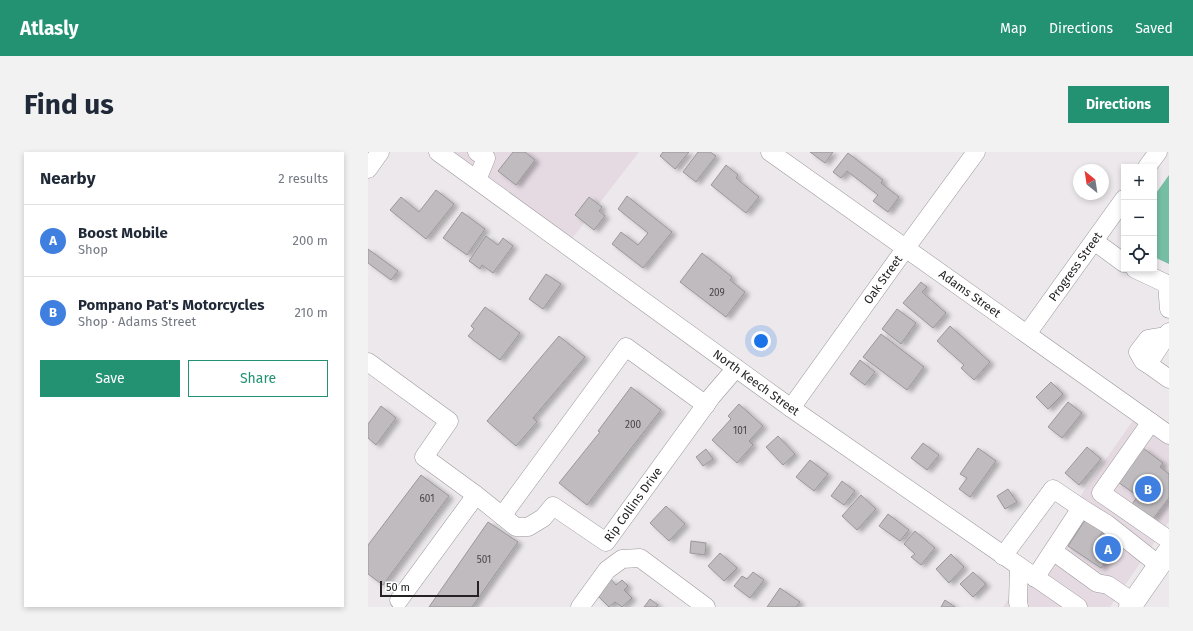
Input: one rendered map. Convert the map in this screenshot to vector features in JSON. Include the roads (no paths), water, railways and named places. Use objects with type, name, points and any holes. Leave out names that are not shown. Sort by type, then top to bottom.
[{"type":"main road","points":[[1131,605],[1166,558]]},
{"type":"street","points":[[368,169],[380,152]]},
{"type":"street","name":"North Keech Street","points":[[438,152],[791,408],[1078,607]]},
{"type":"street","points":[[477,152],[486,158],[477,180]]},
{"type":"street","name":"Adams Street","points":[[770,152],[1169,435]]},
{"type":"street","name":"Oak Street","points":[[791,408],[904,248],[976,152]]},
{"type":"street","points":[[1149,164],[1158,152]]},
{"type":"street","name":"Progress Street","points":[[1026,334],[1121,204]]},
{"type":"street","points":[[1094,241],[1121,261]]},
{"type":"street","points":[[1141,272],[1168,285],[1169,309]]},
{"type":"street","points":[[1168,334],[1148,364],[1169,379]]},
{"type":"street","points":[[502,516],[626,347],[706,404]]},
{"type":"street","name":"Rip Collins Drive","points":[[368,362],[449,421],[424,458],[476,495],[516,527],[528,527],[543,518],[553,506],[606,542],[706,404],[736,368]]},
{"type":"street","points":[[1151,422],[1101,493],[1166,558]]},
{"type":"street","points":[[1003,556],[1053,489],[1107,524],[1166,558]]},
{"type":"street","points":[[399,600],[476,495]]},
{"type":"street","points":[[1035,578],[1081,508]]},
{"type":"street","points":[[1053,551],[1097,583],[1108,585],[1131,605]]},
{"type":"street","points":[[580,607],[607,570],[622,559],[640,558],[706,607]]},
{"type":"street","points":[[1019,607],[1020,567]]},
{"type":"place","name":"Pompano Pat's Motorcycles","points":[[1148,489]]},
{"type":"place","name":"Boost Mobile","points":[[1108,549]]}]
